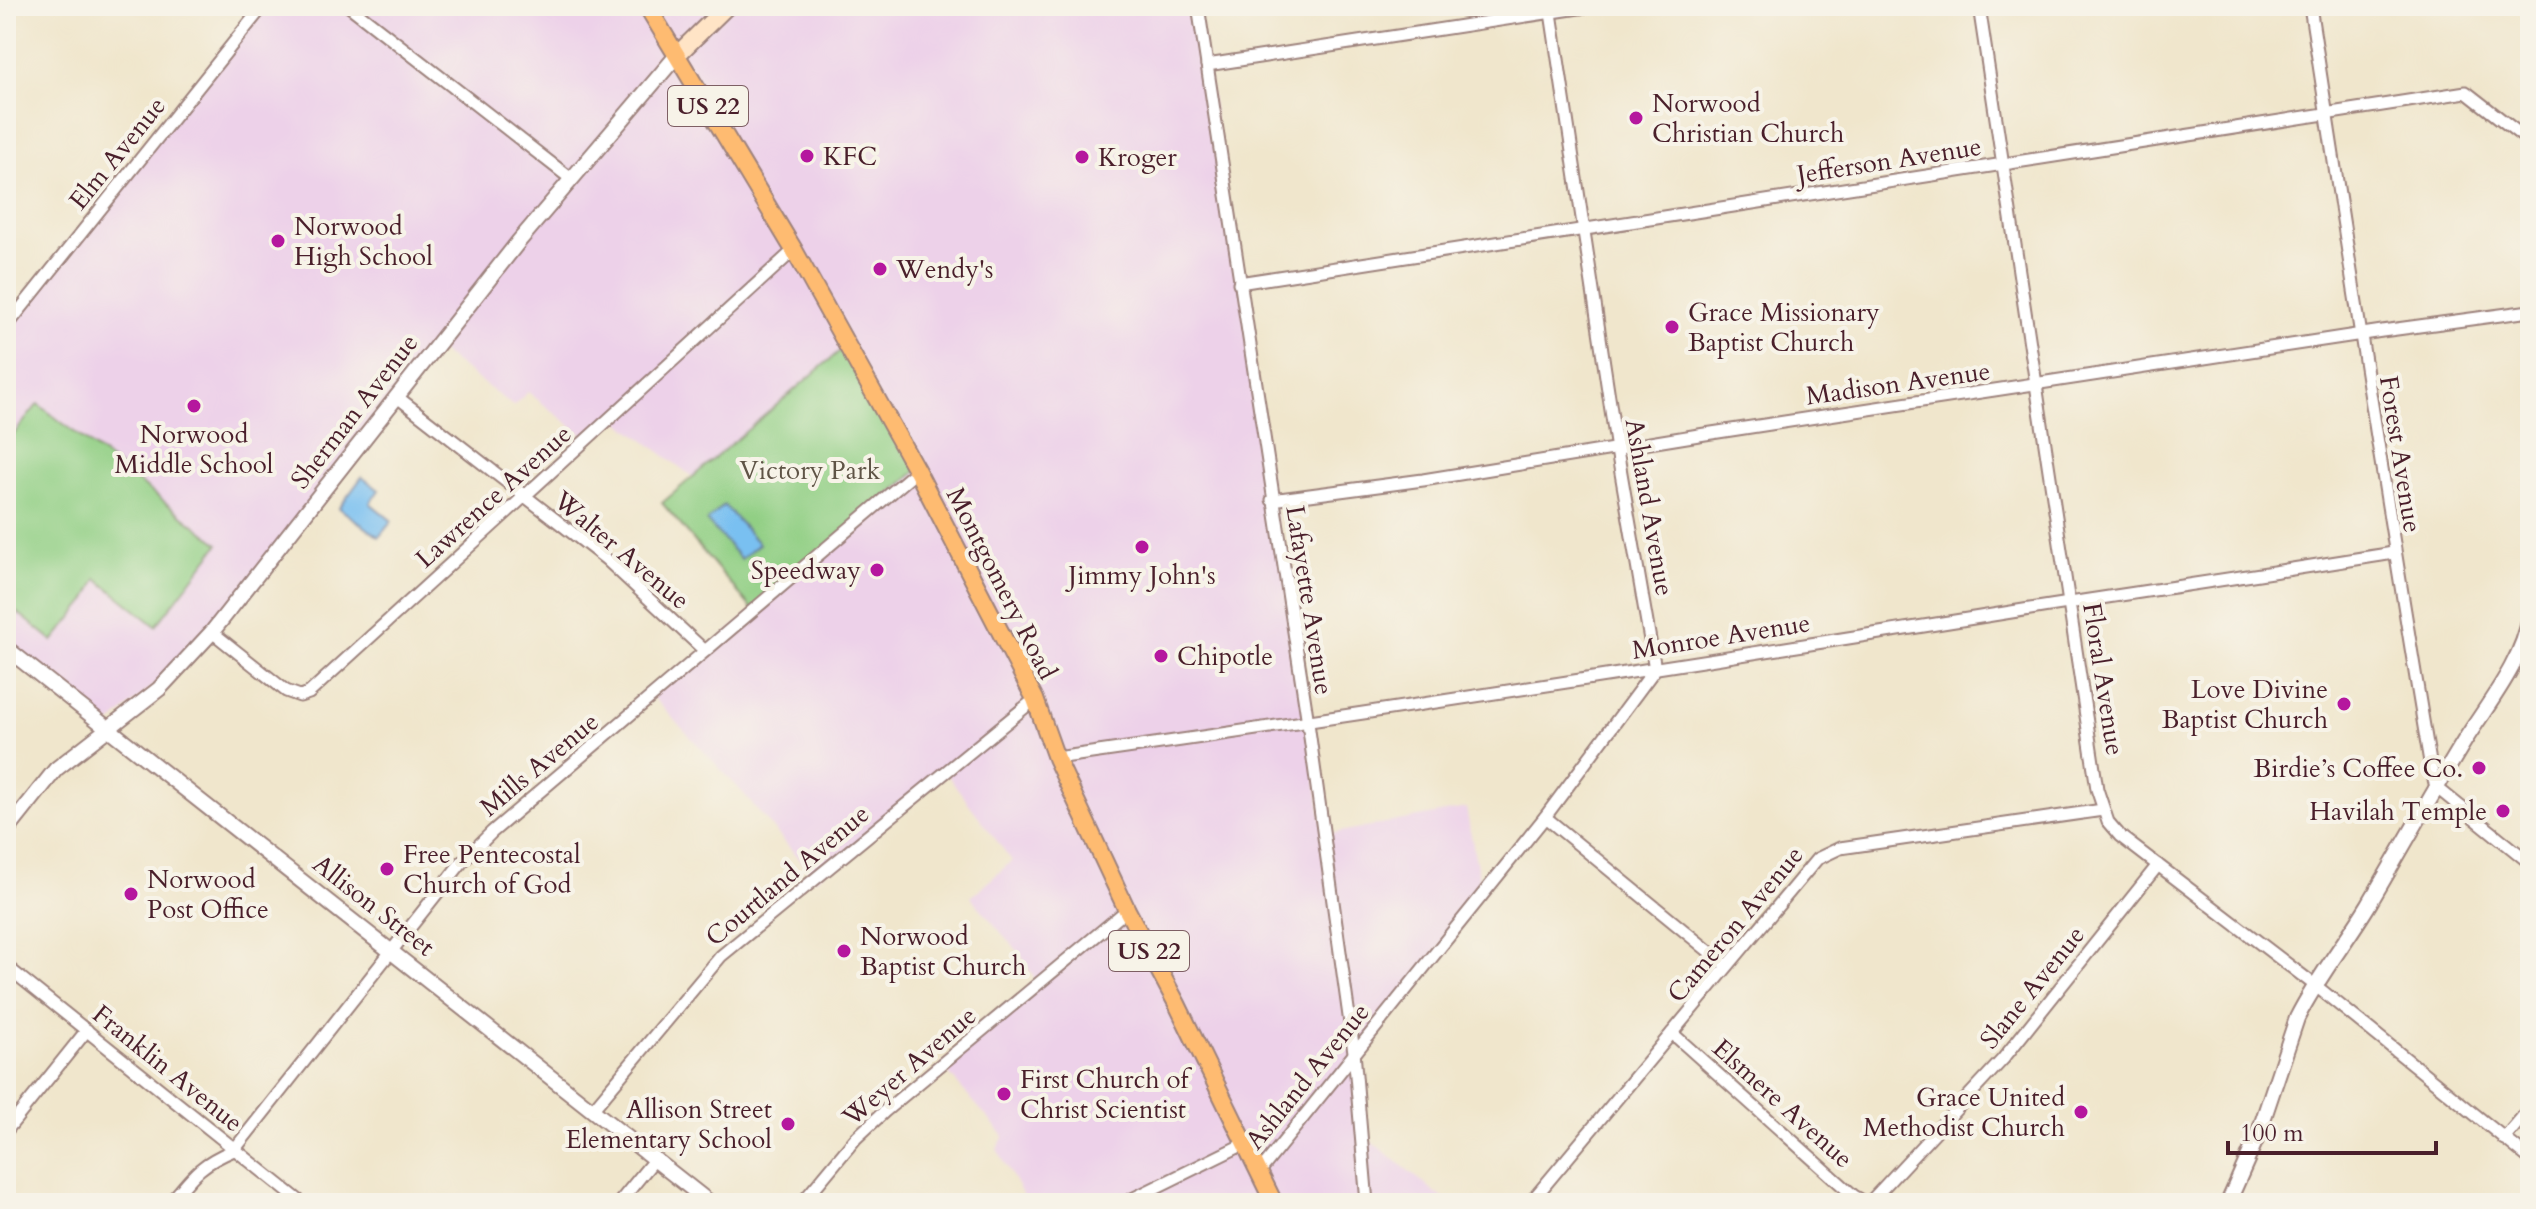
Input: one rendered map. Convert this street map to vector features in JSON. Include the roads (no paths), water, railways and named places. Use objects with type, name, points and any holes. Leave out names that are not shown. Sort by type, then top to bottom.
[{"type":"main road","name":"Montgomery Road","points":[[647,6],[794,250],[917,471],[1035,699],[1056,758],[1127,910],[1274,1203]]},
{"type":"main road","name":"Sherman Avenue","points":[[678,54],[727,6]]},
{"type":"street","name":"Elm Avenue","points":[[6,327],[263,6]]},
{"type":"street","points":[[349,6],[570,178]]},
{"type":"street","name":"Lafayette Avenue","points":[[1198,6],[1308,723],[1354,1052],[1367,1203]]},
{"type":"street","points":[[1207,65],[1550,10],[1592,6]]},
{"type":"street","name":"Floral Avenue","points":[[1979,6],[2097,789],[2108,822],[2120,836],[2316,986],[2530,1159]]},
{"type":"street","name":"Forest Avenue","points":[[2310,6],[2393,553],[2436,787]]},
{"type":"street","name":"Ashland Avenue","points":[[1260,1171],[1545,817],[1655,669],[1617,450],[1550,10]]},
{"type":"street","name":"Sherman Avenue","points":[[6,832],[56,769],[159,689],[212,632],[570,178],[678,54]]},
{"type":"street","name":"Jefferson Avenue","points":[[1239,283],[2466,92],[2530,142]]},
{"type":"street","name":"Lawrence Avenue","points":[[212,632],[286,691],[300,696],[309,693],[794,250]]},
{"type":"street","name":"Madison Avenue","points":[[1272,500],[1617,450],[2360,334],[2530,311]]},
{"type":"street","name":"Walter Avenue","points":[[396,396],[606,559],[705,651]]},
{"type":"street","name":"Mills Avenue","points":[[170,1203],[197,1170],[234,1150],[461,863],[492,832],[917,471]]},
{"type":"street","name":"Monroe Avenue","points":[[1056,758],[1308,723],[2393,553]]},
{"type":"street","points":[[2228,1203],[2258,1135],[2297,1018],[2511,666],[2530,616]]},
{"type":"street","name":"Allison Street","points":[[6,648],[710,1203]]},
{"type":"street","name":"Courtland Avenue","points":[[593,1109],[721,956],[1035,699]]},
{"type":"street","points":[[2436,787],[2530,863]]},
{"type":"street","name":"Cameron Avenue","points":[[1530,1203],[1817,859],[1827,852],[2103,810]]},
{"type":"street","points":[[1545,817],[1727,966]]},
{"type":"street","name":"Slane Avenue","points":[[1868,1203],[2003,1059],[2158,865]]},
{"type":"street","name":"Weyer Avenue","points":[[802,1203],[856,1138],[885,1111],[1127,910]]},
{"type":"street","name":"Franklin Avenue","points":[[6,966],[302,1203]]},
{"type":"street","points":[[6,1131],[87,1030]]},
{"type":"street","name":"Elsmere Avenue","points":[[1672,1033],[1854,1196],[1868,1203]]},
{"type":"street","points":[[2504,1139],[2530,1108]]},
{"type":"street","points":[[1124,1203],[1246,1143]]},
{"type":"street","points":[[619,1203],[654,1160]]},
{"type":"water","points":[[362,477],[379,490],[370,503],[392,521],[379,537],[339,508]]},
{"type":"water","points":[[724,505],[759,544],[741,559],[707,521]]},
{"type":"place","name":"Norwood Christian Church","points":[[1636,118]]},
{"type":"place","name":"KFC","points":[[807,156]]},
{"type":"place","name":"Kroger","points":[[1082,157]]},
{"type":"place","name":"Norwood High School","points":[[278,241]]},
{"type":"place","name":"Wendy's","points":[[880,269]]},
{"type":"place","name":"Grace Missionary Baptist Church","points":[[1672,327]]},
{"type":"place","name":"Norwood Middle School","points":[[194,406]]},
{"type":"place","name":"Jimmy John's","points":[[1142,547]]},
{"type":"place","name":"Speedway","points":[[877,570]]},
{"type":"place","name":"Chipotle","points":[[1161,656]]},
{"type":"place","name":"Love Divine Baptist Church","points":[[2344,704]]},
{"type":"place","name":"Birdie’s Coffee Co.","points":[[2479,768]]},
{"type":"place","name":"Havilah Temple","points":[[2503,811]]},
{"type":"place","name":"Free Pentecostal Church of God","points":[[387,869]]},
{"type":"place","name":"Norwood Post Office","points":[[131,894]]},
{"type":"place","name":"Norwood Baptist Church","points":[[844,951]]},
{"type":"place","name":"First Church of Christ Scientist","points":[[1004,1094]]},
{"type":"place","name":"Grace United Methodist Church","points":[[2081,1112]]},
{"type":"place","name":"Allison Street Elementary School","points":[[788,1124]]},
{"type":"park label","name":"Victory Park","points":[[810,470]]}]
